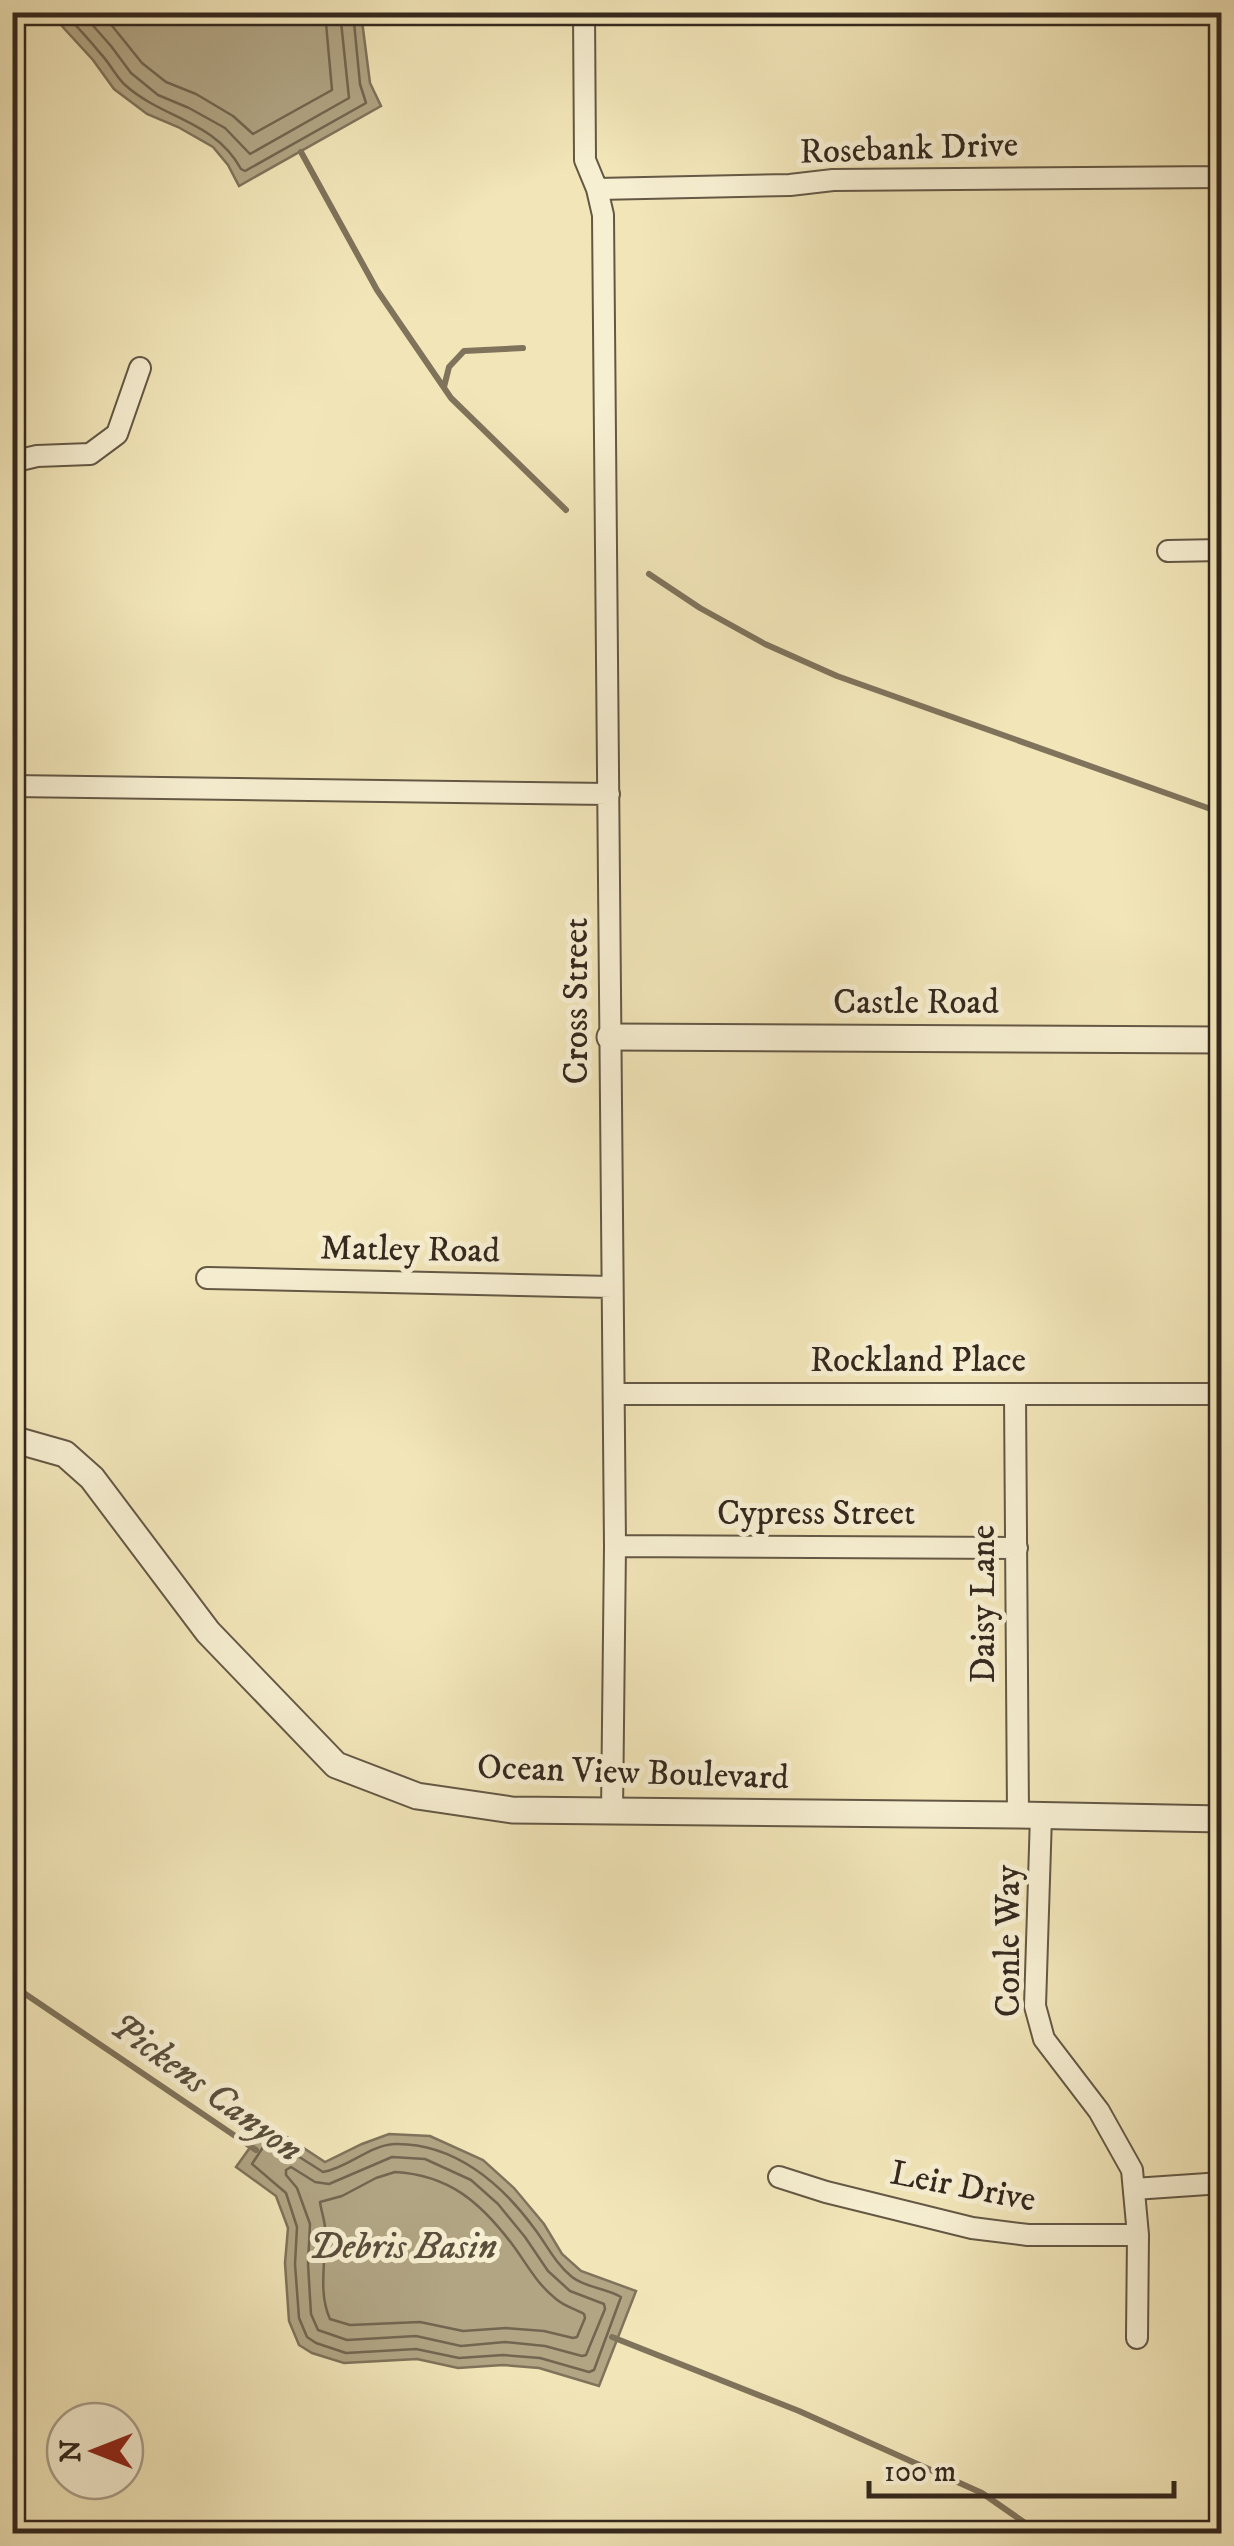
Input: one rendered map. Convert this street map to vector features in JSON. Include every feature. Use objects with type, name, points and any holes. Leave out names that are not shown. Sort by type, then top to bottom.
[{"type":"street","name":"Cross Street","points":[[584,12],[584,160],[598,189],[604,215],[615,1546],[612,1813]]},
{"type":"street","points":[[1221,177],[1222,54]]},
{"type":"street","name":"Rosebank Drive","points":[[598,189],[790,185],[833,180],[1221,177]]},
{"type":"street","points":[[12,462],[36,456],[90,454],[117,434],[140,368]]},
{"type":"street","points":[[1168,551],[1222,550]]},
{"type":"street","points":[[12,786],[609,794]]},
{"type":"street","name":"Castle Road","points":[[610,1036],[1222,1040]]},
{"type":"street","name":"Matley Road","points":[[207,1278],[612,1287]]},
{"type":"street","name":"Rockland Place","points":[[614,1394],[1222,1394]]},
{"type":"street","name":"Daisy Lane","points":[[1014,1394],[1030,1815]]},
{"type":"street","name":"Ocean View Boulevard","points":[[12,1439],[65,1454],[92,1478],[208,1632],[336,1765],[416,1796],[512,1810],[612,1813],[1222,1820]]},
{"type":"street","name":"Cypress Street","points":[[615,1546],[1017,1548]]},
{"type":"street","name":"Conle Way","points":[[1030,1815],[1034,2006],[1044,2040],[1098,2111],[1132,2170],[1138,2236],[1137,2338]]},
{"type":"street","name":"Leir Drive","points":[[779,2177],[972,2228],[1028,2235],[1138,2236]]},
{"type":"street","points":[[1134,2189],[1222,2183]]},
{"type":"water","points":[[50,13],[361,13],[370,83],[381,106],[239,186],[213,147],[147,114],[114,89]]},
{"type":"water","name":"Debris Basin","points":[[267,2124],[325,2162],[389,2134],[430,2136],[483,2160],[514,2188],[544,2224],[562,2254],[581,2271],[636,2291],[599,2386],[539,2368],[458,2368],[417,2359],[344,2363],[299,2345],[289,2321],[285,2263],[288,2228],[276,2196],[236,2167]]},
{"type":"waterway","points":[[301,152],[377,290],[451,398],[566,510]]},
{"type":"waterway","points":[[444,387],[449,367],[464,351],[523,348]]},
{"type":"waterway","points":[[649,574],[765,644],[837,676],[1222,813]]},
{"type":"waterway","name":"Pickens Canyon","points":[[12,1985],[256,2150]]},
{"type":"waterway","points":[[612,2337],[799,2411],[982,2493],[1041,2534]]}]
